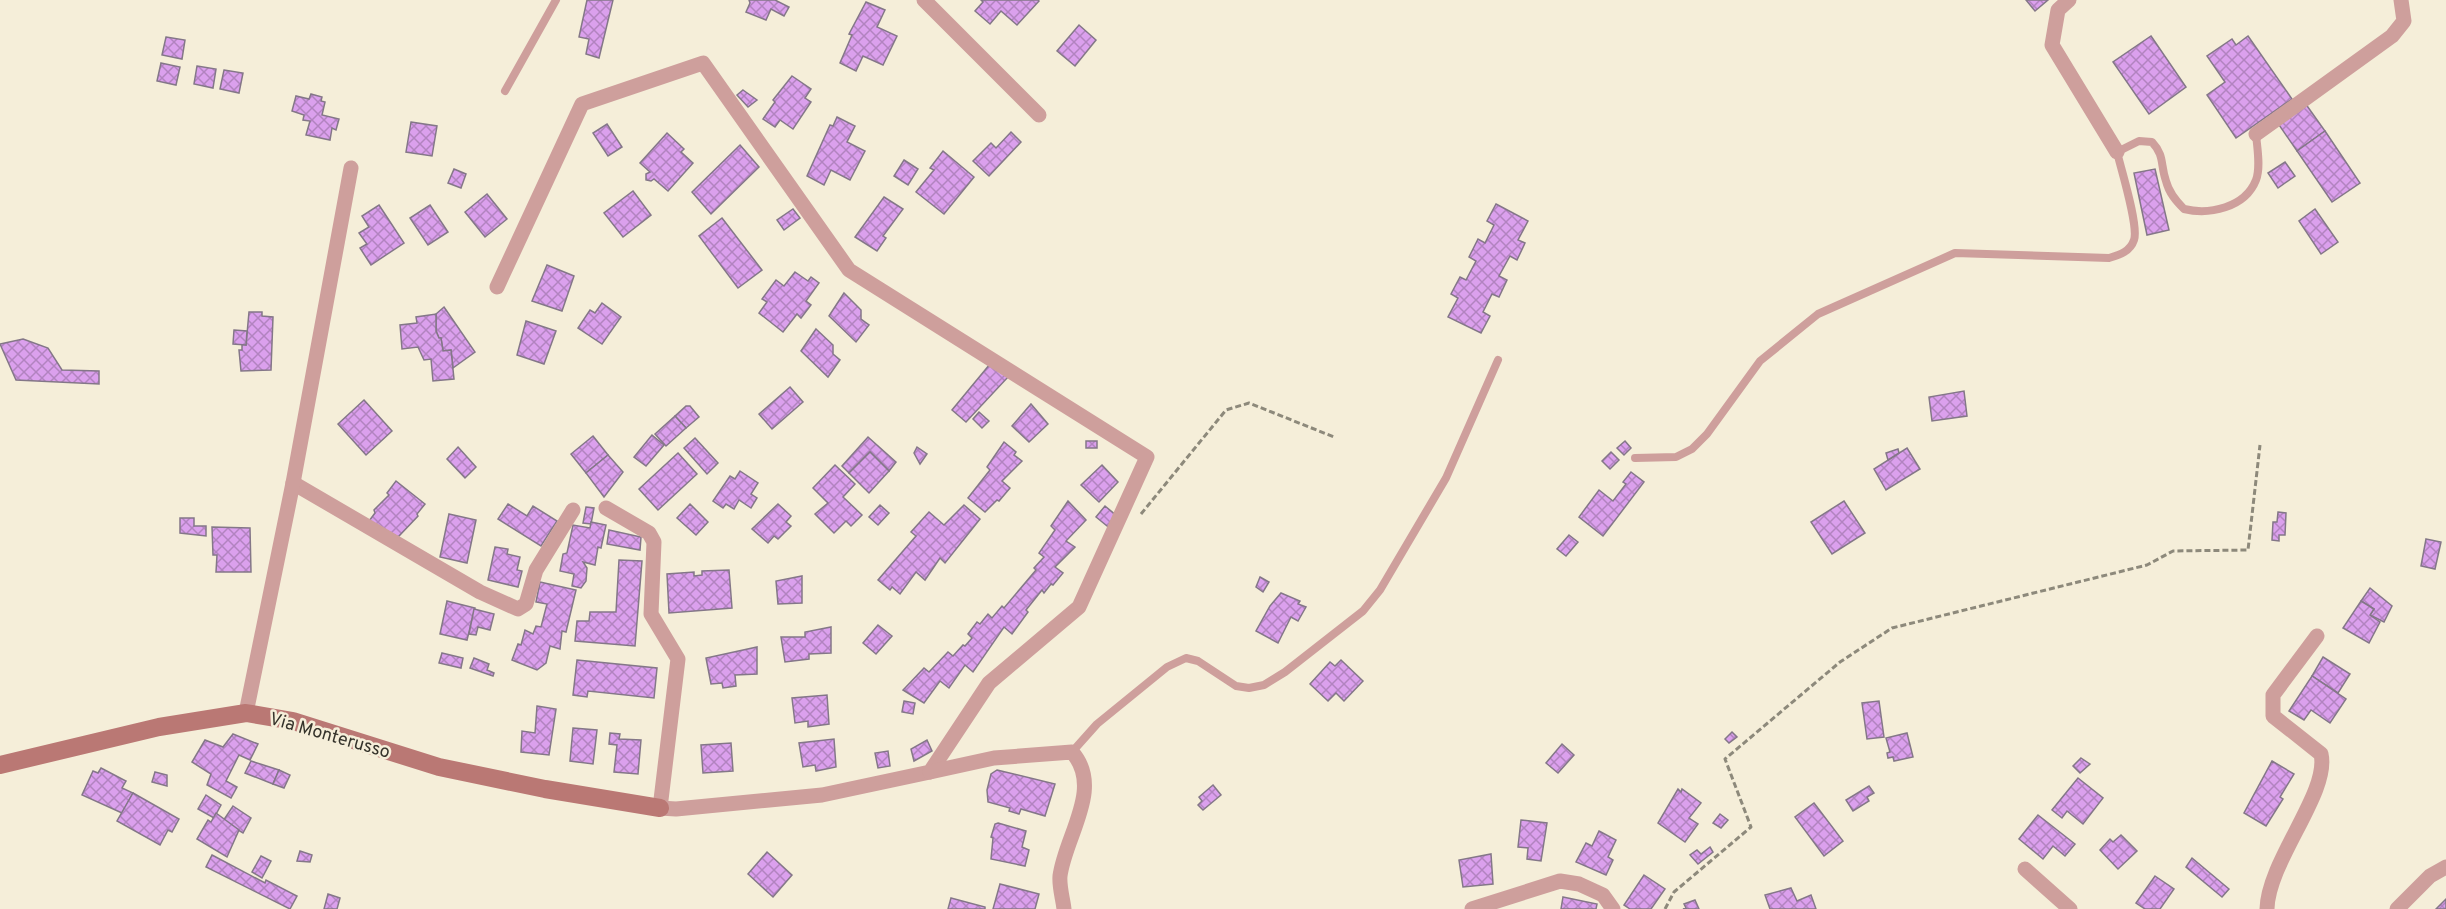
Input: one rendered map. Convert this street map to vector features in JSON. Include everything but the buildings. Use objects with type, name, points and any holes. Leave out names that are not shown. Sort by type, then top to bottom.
[{"type":"street","points":[[924,0],[1039,116]]},
{"type":"street","points":[[2069,0],[2058,10],[2052,45],[2117,152]]},
{"type":"street","points":[[2256,134],[2392,36],[2404,21],[2401,0]]},
{"type":"street","points":[[497,287],[582,104],[703,63],[849,270],[1148,458],[1079,607],[989,683],[930,772]]},
{"type":"street","points":[[246,713],[293,483],[351,168]]},
{"type":"street","points":[[293,483],[480,592],[518,609],[526,604],[536,570],[573,510]]},
{"type":"street","points":[[606,508],[649,533],[654,542],[651,614],[678,659],[660,808],[822,795],[994,758],[1072,752],[1082,763],[1085,787],[1060,879],[1064,909]]},
{"type":"street","points":[[2268,909],[2279,861],[2316,788],[2323,760],[2322,754],[2272,716],[2273,695],[2317,636]]},
{"type":"street","name":"Via Monterusso","points":[[0,765],[159,727],[246,713],[293,721],[439,767],[660,808]]},
{"type":"street","points":[[2397,909],[2430,876],[2446,867]]},
{"type":"street","points":[[2025,869],[2070,909]]},
{"type":"street","points":[[1472,909],[1560,881],[1579,884],[1603,895],[1613,909]]},
{"type":"lane","points":[[505,91],[556,0]]},
{"type":"lane","points":[[1635,458],[1676,457],[1692,449],[1707,434],[1760,361],[1818,314],[1955,253],[2109,258],[2124,254],[2134,239],[2133,219],[2117,152],[2139,141],[2152,142],[2161,152],[2165,181],[2172,196],[2184,209],[2214,212],[2241,200],[2256,180],[2256,134]]},
{"type":"lane","points":[[1072,752],[1097,724],[1167,667],[1186,658],[1198,661],[1236,686],[1249,688],[1264,685],[1285,672],[1364,611],[1380,590],[1446,478],[1498,360]]},
{"type":"path","points":[[1137,520],[1226,410],[1249,403],[1334,437]]},
{"type":"path","points":[[1665,909],[1674,892],[1751,827],[1725,759],[1840,662],[1892,628],[2136,568],[2173,551],[2248,550],[2260,445]]}]
